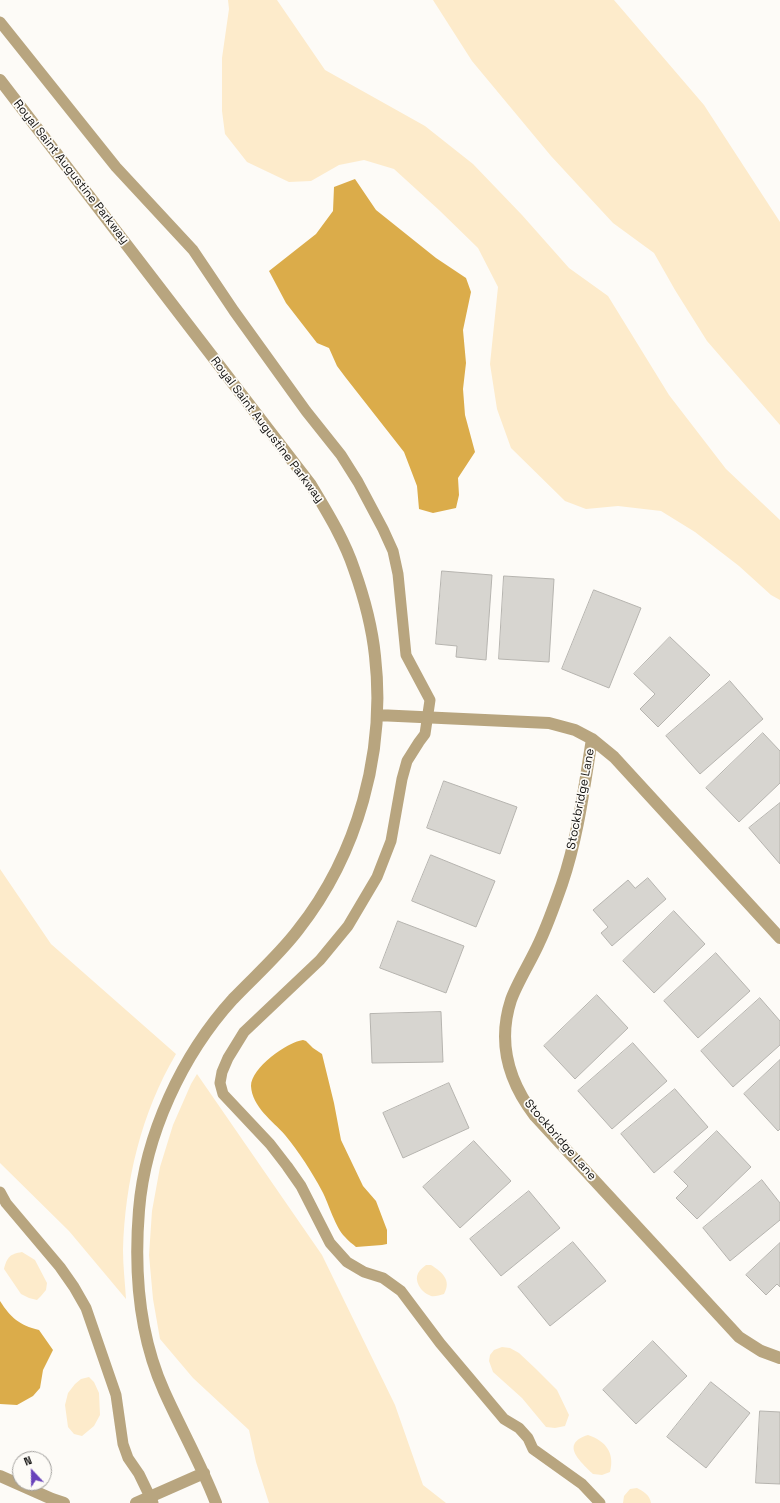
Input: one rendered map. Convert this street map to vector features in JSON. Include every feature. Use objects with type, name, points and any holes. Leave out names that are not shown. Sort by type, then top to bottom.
[{"type":"street","name":"Royal Saint Augustine Parkway","points":[[0,80],[311,485],[335,524],[354,567],[367,611],[375,657],[377,715],[372,761],[362,806],[346,850],[325,891],[299,929],[269,964],[233,1000],[204,1036],[180,1076],[161,1118],[147,1162],[139,1207],[136,1254],[139,1300],[148,1345],[163,1389],[204,1473],[216,1503]]},
{"type":"street","name":"Stockbridge Lane","points":[[377,715],[549,723],[575,730],[592,739],[614,757],[780,938]]},
{"type":"street","name":"Stockbridge Lane","points":[[592,739],[578,826],[562,883],[540,941],[511,1000],[506,1026],[506,1052],[512,1078],[525,1102],[535,1116],[739,1337],[761,1351],[780,1358]]},
{"type":"street","points":[[136,1503],[152,1500],[204,1473]]},
{"type":"street","points":[[0,1476],[64,1503]]},
{"type":"lane","points":[[0,22],[116,167],[193,250],[234,311],[306,410],[341,455],[358,482],[393,551],[398,574],[406,655],[430,700],[425,734],[407,761],[390,841],[377,877],[348,926],[320,960],[244,1032],[228,1058],[222,1072],[220,1084],[223,1094],[270,1144],[287,1166],[301,1186],[330,1243],[347,1262],[364,1272],[383,1278],[401,1291],[440,1344],[504,1420],[519,1428],[528,1438],[533,1448],[582,1484],[600,1503]]},
{"type":"lane","points":[[0,1192],[6,1203],[60,1267],[86,1308],[116,1395],[123,1444],[128,1458],[152,1500]]},
{"type":"shaded area","points":[[228,0],[277,0],[325,70],[425,126],[473,164],[522,215],[569,268],[608,296],[669,395],[726,469],[780,520],[780,600],[771,595],[739,566],[695,532],[661,511],[618,506],[586,509],[565,501],[511,448],[497,409],[490,364],[498,287],[478,248],[394,169],[364,160],[339,165],[311,181],[289,182],[247,162],[225,134],[222,111],[222,58],[229,9]]},
{"type":"shaded area","points":[[433,0],[614,0],[704,105],[780,222],[780,425],[707,341],[654,253],[613,223],[551,156],[472,61]]},
{"type":"shaded area","points":[[355,179],[376,210],[436,258],[466,278],[471,292],[463,330],[466,363],[463,389],[465,415],[475,452],[458,478],[459,495],[456,508],[433,513],[419,509],[417,486],[404,452],[337,366],[329,348],[317,343],[286,303],[269,271],[316,234],[333,211],[334,187]]},
{"type":"shaded area","points":[[0,869],[51,944],[176,1054],[153,1100],[144,1124],[131,1174],[124,1224],[123,1250],[126,1299],[69,1231],[0,1163]]},
{"type":"shaded area","points":[[303,1040],[322,1054],[341,1140],[363,1186],[376,1201],[387,1230],[387,1244],[356,1247],[341,1233],[322,1191],[305,1162],[285,1135],[259,1107],[252,1094],[251,1086],[253,1079],[263,1064],[288,1046]]},
{"type":"shaded area","points":[[197,1074],[322,1255],[395,1405],[423,1485],[446,1503],[269,1503],[256,1462],[249,1430],[193,1378],[160,1339],[153,1299],[149,1255],[152,1211],[160,1167],[173,1125]]},
{"type":"shaded area","points":[[22,1252],[35,1260],[47,1283],[46,1290],[37,1300],[21,1294],[4,1269],[6,1262],[10,1257]]},
{"type":"shaded area","points":[[426,1265],[431,1265],[445,1277],[447,1285],[444,1294],[431,1296],[421,1289],[417,1282],[417,1276],[420,1270]]},
{"type":"shaded area","points":[[0,1301],[16,1320],[26,1326],[39,1330],[53,1350],[43,1370],[40,1388],[33,1396],[17,1405],[0,1404]]},
{"type":"shaded area","points":[[502,1347],[510,1348],[519,1353],[557,1390],[569,1415],[565,1426],[555,1428],[546,1427],[522,1398],[493,1372],[489,1361],[490,1355],[494,1350]]},
{"type":"shaded area","points":[[89,1377],[94,1382],[99,1393],[100,1415],[94,1426],[82,1436],[74,1434],[68,1427],[65,1405],[68,1393],[75,1384],[81,1379]]},
{"type":"shaded area","points":[[588,1435],[600,1441],[608,1449],[611,1459],[610,1472],[602,1475],[593,1474],[578,1459],[574,1448],[575,1443],[579,1439]]},
{"type":"shaded area","points":[[637,1488],[648,1496],[651,1503],[623,1503],[624,1496],[630,1489]]},
{"type":"building","points":[[442,571],[492,575],[486,660],[456,657],[457,646],[436,644]]},
{"type":"building","points":[[504,576],[554,579],[549,662],[499,659]]},
{"type":"building","points":[[594,590],[641,608],[609,688],[562,669]]},
{"type":"building","points":[[670,637],[710,675],[658,727],[640,709],[655,694],[634,674]]},
{"type":"building","points":[[730,681],[763,719],[700,774],[666,736]]},
{"type":"building","points":[[763,733],[780,751],[780,783],[739,822],[706,788]]},
{"type":"building","points":[[444,781],[517,807],[500,854],[427,828]]},
{"type":"building","points":[[780,803],[780,864],[749,828]]},
{"type":"building","points":[[431,855],[495,881],[476,927],[412,901]]},
{"type":"building","points":[[648,878],[666,899],[612,946],[601,933],[608,927],[593,910],[628,880],[635,888]]},
{"type":"building","points":[[674,911],[705,944],[654,993],[623,961]]},
{"type":"building","points":[[398,921],[464,946],[446,993],[380,968]]},
{"type":"building","points":[[716,953],[750,991],[698,1038],[664,1001]]},
{"type":"building","points":[[597,995],[628,1028],[575,1079],[544,1046]]},
{"type":"building","points":[[760,998],[780,1021],[780,1045],[733,1087],[701,1051]]},
{"type":"building","points":[[441,1012],[443,1062],[372,1063],[370,1014]]},
{"type":"building","points":[[633,1043],[667,1081],[612,1129],[578,1091]]},
{"type":"building","points":[[780,1060],[780,1129],[778,1131],[744,1094]]},
{"type":"building","points":[[449,1083],[469,1128],[403,1158],[383,1113]]},
{"type":"building","points":[[675,1089],[708,1127],[654,1173],[621,1134]]},
{"type":"building","points":[[717,1131],[751,1167],[697,1219],[676,1198],[688,1186],[674,1172]]},
{"type":"building","points":[[474,1141],[511,1181],[460,1228],[423,1187]]},
{"type":"building","points":[[762,1180],[780,1203],[780,1220],[730,1261],[703,1228]]},
{"type":"building","points":[[529,1191],[560,1228],[501,1276],[470,1239]]},
{"type":"building","points":[[573,1242],[606,1281],[550,1326],[518,1287]]},
{"type":"building","points":[[780,1243],[780,1287],[777,1284],[766,1295],[746,1275]]},
{"type":"building","points":[[653,1341],[687,1376],[636,1424],[603,1390]]},
{"type":"building","points":[[711,1382],[750,1413],[706,1468],[667,1437]]},
{"type":"building","points":[[760,1411],[780,1412],[780,1484],[756,1483]]}]
